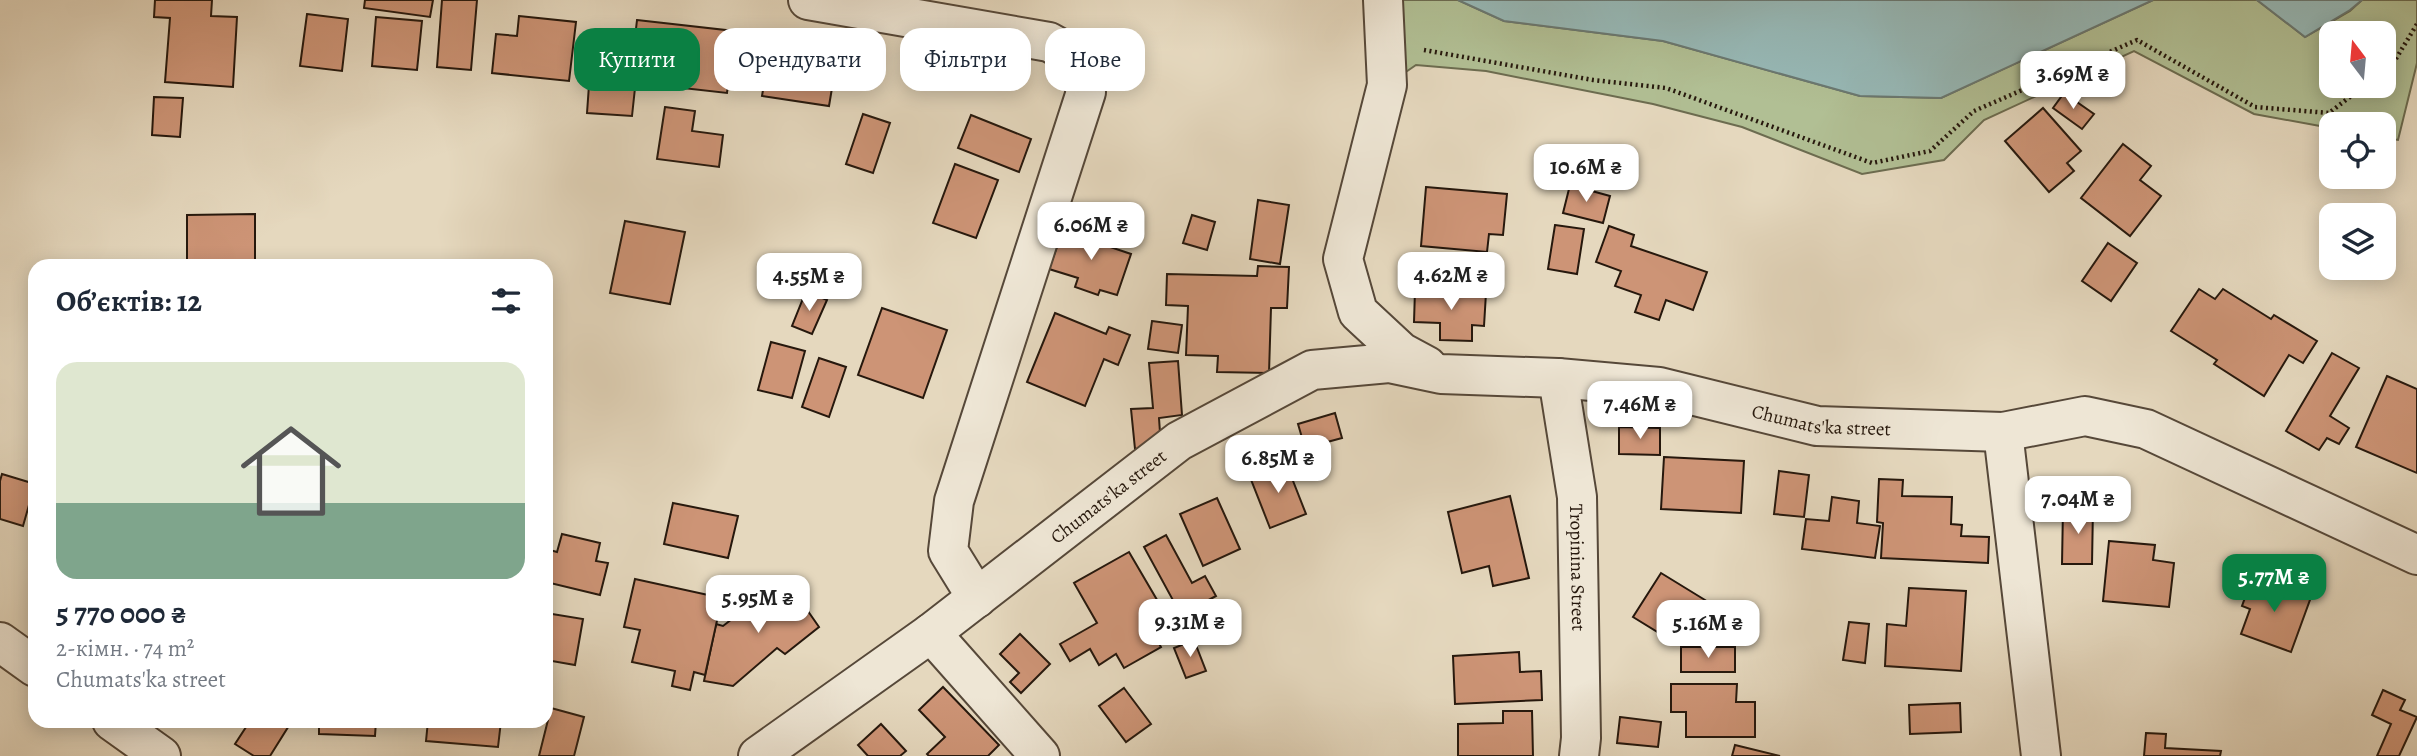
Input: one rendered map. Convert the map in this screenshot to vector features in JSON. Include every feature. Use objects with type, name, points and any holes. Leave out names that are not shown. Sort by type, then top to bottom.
[{"type":"street","points":[[808,0],[1049,42],[1076,57],[1086,92],[954,501],[948,551],[976,598]]},
{"type":"street","points":[[1383,0],[1387,85],[1343,259],[1358,313],[1401,352],[1441,374]]},
{"type":"street","name":"Chumats'ka street","points":[[758,756],[931,633],[1179,442],[1312,370],[1390,363],[1441,374],[1558,378],[1659,387],[1817,426],[2003,432],[2085,416],[2146,429],[2417,555]]},
{"type":"street","name":"Tropinina Street","points":[[1558,378],[1577,497],[1581,738],[1579,756]]},
{"type":"street","points":[[2003,432],[2041,756]]},
{"type":"street","points":[[931,633],[1040,756]]},
{"type":"street","points":[[0,642],[28,662]]},
{"type":"street","points":[[122,728],[161,756]]},
{"type":"path","points":[[2396,59],[2417,24]]},
{"type":"path","points":[[1385,43],[1593,80],[1666,88],[1872,163],[1930,151],[1974,111],[2137,40],[2255,107],[2329,113],[2348,98]]},
{"type":"green space","points":[[1383,0],[1458,0],[1504,21],[1663,41],[1860,96],[1941,98],[2153,0],[2257,0],[2305,37],[2319,29],[2319,98],[2396,98],[2396,21],[2333,21],[2362,0],[2417,0],[2417,63],[2398,140],[2396,112],[2319,112],[2319,126],[2254,114],[2134,51],[1984,120],[1944,160],[1862,174],[1742,127],[1653,104],[1486,71],[1416,65],[1387,85]]},
{"type":"water","points":[[1458,0],[2153,0],[1941,98],[1860,96],[1663,41],[1504,21]]},
{"type":"water","points":[[2257,0],[2362,0],[2332,21],[2319,21],[2319,29],[2305,37]]},
{"type":"building","points":[[155,0],[212,0],[211,16],[237,17],[233,87],[165,82],[170,18],[154,17]]},
{"type":"building","points":[[365,0],[433,0],[430,17],[364,8]]},
{"type":"building","points":[[442,0],[477,0],[471,70],[437,67]]},
{"type":"building","points":[[307,14],[348,19],[342,71],[300,66]]},
{"type":"building","points":[[519,16],[576,22],[569,81],[492,73],[496,34],[517,36]]},
{"type":"building","points":[[376,17],[422,21],[417,70],[372,66]]},
{"type":"building","points":[[637,20],[714,29],[714,91],[727,93],[700,90],[700,28],[636,28]]},
{"type":"building","points":[[589,91],[635,91],[632,116],[587,113]]},
{"type":"building","points":[[763,91],[832,91],[829,106],[762,96]]},
{"type":"building","points":[[2064,93],[2094,114],[2082,129],[2053,108]]},
{"type":"building","points":[[154,97],[183,98],[180,137],[152,135]]},
{"type":"building","points":[[665,107],[695,111],[692,131],[723,135],[719,167],[657,159]]},
{"type":"building","points":[[2043,108],[2081,151],[2067,163],[2074,171],[2049,192],[2005,141]]},
{"type":"building","points":[[863,114],[890,123],[873,173],[846,164]]},
{"type":"building","points":[[971,115],[1031,139],[1019,172],[958,148]]},
{"type":"building","points":[[2123,144],[2151,166],[2140,180],[2161,196],[2130,236],[2081,198]]},
{"type":"building","points":[[955,164],[998,180],[976,238],[933,223]]},
{"type":"building","points":[[1570,185],[1610,196],[1603,223],[1563,213]]},
{"type":"building","points":[[1426,187],[1507,194],[1503,235],[1489,234],[1487,252],[1421,246]]},
{"type":"building","points":[[1258,200],[1289,205],[1280,264],[1250,259]]},
{"type":"building","points":[[255,214],[255,259],[187,259],[187,215]]},
{"type":"building","points":[[1192,215],[1215,222],[1207,250],[1183,243]]},
{"type":"building","points":[[625,221],[685,232],[670,304],[610,293]]},
{"type":"building","points":[[1555,225],[1584,229],[1577,274],[1548,269]]},
{"type":"building","points":[[1609,226],[1634,235],[1631,246],[1707,272],[1693,310],[1666,300],[1659,320],[1635,312],[1641,295],[1615,286],[1621,271],[1596,262]]},
{"type":"building","points":[[1063,230],[1089,239],[1092,230],[1114,238],[1110,247],[1131,254],[1117,295],[1100,290],[1098,295],[1075,287],[1078,278],[1049,269]]},
{"type":"building","points":[[2108,243],[2137,263],[2111,301],[2082,281]]},
{"type":"building","points":[[1258,266],[1289,267],[1287,308],[1271,308],[1269,373],[1217,372],[1218,356],[1186,355],[1188,306],[1166,305],[1167,274],[1257,276]]},
{"type":"building","points":[[2199,289],[2215,299],[2223,289],[2271,319],[2274,315],[2317,341],[2303,363],[2289,355],[2264,396],[2214,364],[2217,360],[2171,331]]},
{"type":"building","points":[[1415,290],[1486,293],[1484,326],[1472,325],[1472,341],[1440,340],[1440,323],[1414,322]]},
{"type":"building","points":[[806,291],[827,300],[812,334],[792,326]]},
{"type":"building","points":[[882,308],[947,330],[923,398],[858,375]]},
{"type":"building","points":[[1055,313],[1106,334],[1109,327],[1130,335],[1118,365],[1104,359],[1085,406],[1027,382]]},
{"type":"building","points":[[1152,321],[1182,325],[1178,353],[1148,349]]},
{"type":"building","points":[[771,342],[805,351],[792,398],[758,390]]},
{"type":"building","points":[[2332,353],[2359,368],[2330,416],[2349,428],[2339,444],[2327,438],[2319,450],[2286,431]]},
{"type":"building","points":[[819,358],[846,367],[829,417],[802,407]]},
{"type":"building","points":[[1178,361],[1182,415],[1159,418],[1161,447],[1135,449],[1131,409],[1153,408],[1149,363]]},
{"type":"building","points":[[2387,376],[2417,389],[2417,473],[2356,447]]},
{"type":"building","points":[[1335,413],[1342,438],[1305,448],[1298,424]]},
{"type":"building","points":[[1619,427],[1660,428],[1660,455],[1619,454]]},
{"type":"building","points":[[1664,457],[1744,461],[1741,513],[1661,509]]},
{"type":"building","points":[[1286,463],[1306,514],[1270,528],[1250,477]]},
{"type":"building","points":[[1779,471],[1809,475],[1804,517],[1774,514]]},
{"type":"building","points":[[2,474],[28,482],[28,508],[23,526],[0,519]]},
{"type":"building","points":[[1879,479],[1903,480],[1902,496],[1952,497],[1951,524],[1962,525],[1961,536],[1989,537],[1988,563],[1881,558],[1883,523],[1877,522]]},
{"type":"building","points":[[1510,496],[1529,578],[1493,586],[1489,566],[1462,573],[1448,512]]},
{"type":"building","points":[[1832,497],[1859,501],[1857,523],[1880,526],[1875,558],[1802,549],[1806,519],[1829,521]]},
{"type":"building","points":[[1217,498],[1240,549],[1203,566],[1180,514]]},
{"type":"building","points":[[673,503],[738,516],[728,558],[664,544]]},
{"type":"building","points":[[2093,507],[2092,564],[2062,564],[2063,508]]},
{"type":"building","points":[[562,534],[600,543],[596,561],[608,563],[600,595],[553,584],[553,551],[557,552]]},
{"type":"building","points":[[1166,535],[1192,583],[1205,576],[1216,596],[1181,615],[1144,547]]},
{"type":"building","points":[[2109,541],[2155,545],[2153,560],[2174,563],[2169,607],[2103,601]]},
{"type":"building","points":[[1129,552],[1160,605],[1143,615],[1161,647],[1124,668],[1116,654],[1099,665],[1090,649],[1070,661],[1060,644],[1097,623],[1074,583]]},
{"type":"building","points":[[1661,573],[1718,608],[1698,641],[1676,627],[1669,639],[1633,617]]},
{"type":"building","points":[[2253,576],[2311,597],[2291,652],[2241,634],[2250,609],[2242,606]]},
{"type":"building","points":[[785,578],[819,627],[785,654],[777,648],[733,686],[704,681],[716,624],[723,626]]},
{"type":"building","points":[[635,579],[722,598],[705,675],[694,672],[690,690],[672,686],[675,671],[632,662],[640,630],[624,627]]},
{"type":"building","points":[[1909,588],[1966,591],[1961,671],[1885,666],[1887,624],[1906,626]]},
{"type":"building","points":[[553,614],[583,619],[575,665],[553,661]]},
{"type":"building","points":[[1849,622],[1869,624],[1865,663],[1843,660]]},
{"type":"building","points":[[1020,634],[1050,664],[1021,693],[1010,682],[1019,673],[1000,654]]},
{"type":"building","points":[[1194,640],[1206,671],[1186,678],[1174,648]]},
{"type":"building","points":[[1681,647],[1735,647],[1735,672],[1681,672]]},
{"type":"building","points":[[1519,652],[1520,672],[1541,671],[1542,700],[1455,704],[1453,656]]},
{"type":"building","points":[[1671,684],[1737,684],[1736,702],[1755,702],[1755,737],[1686,737],[1686,712],[1671,712]]},
{"type":"building","points":[[943,687],[999,745],[988,756],[927,754],[945,737],[919,710]]},
{"type":"building","points":[[1124,688],[1151,724],[1126,742],[1099,706]]},
{"type":"building","points":[[2383,690],[2405,700],[2400,710],[2417,717],[2399,756],[2377,756],[2391,724],[2372,715]]},
{"type":"building","points":[[1960,703],[1961,732],[1910,734],[1909,705]]},
{"type":"building","points":[[553,709],[584,717],[574,756],[539,756],[546,728],[553,728]]},
{"type":"building","points":[[1503,711],[1532,711],[1533,756],[1458,756],[1458,724],[1503,723]]},
{"type":"building","points":[[1620,717],[1661,722],[1658,747],[1617,743]]},
{"type":"building","points":[[881,724],[906,751],[900,756],[868,756],[858,745]]},
{"type":"building","points":[[245,728],[288,728],[270,756],[254,756],[235,744]]},
{"type":"building","points":[[319,728],[376,728],[375,736],[319,734]]},
{"type":"building","points":[[427,728],[500,728],[498,747],[426,741]]},
{"type":"building","points":[[2146,733],[2166,734],[2165,748],[2221,751],[2220,756],[2144,756]]},
{"type":"building","points":[[1735,745],[1780,756],[1732,756]]}]
